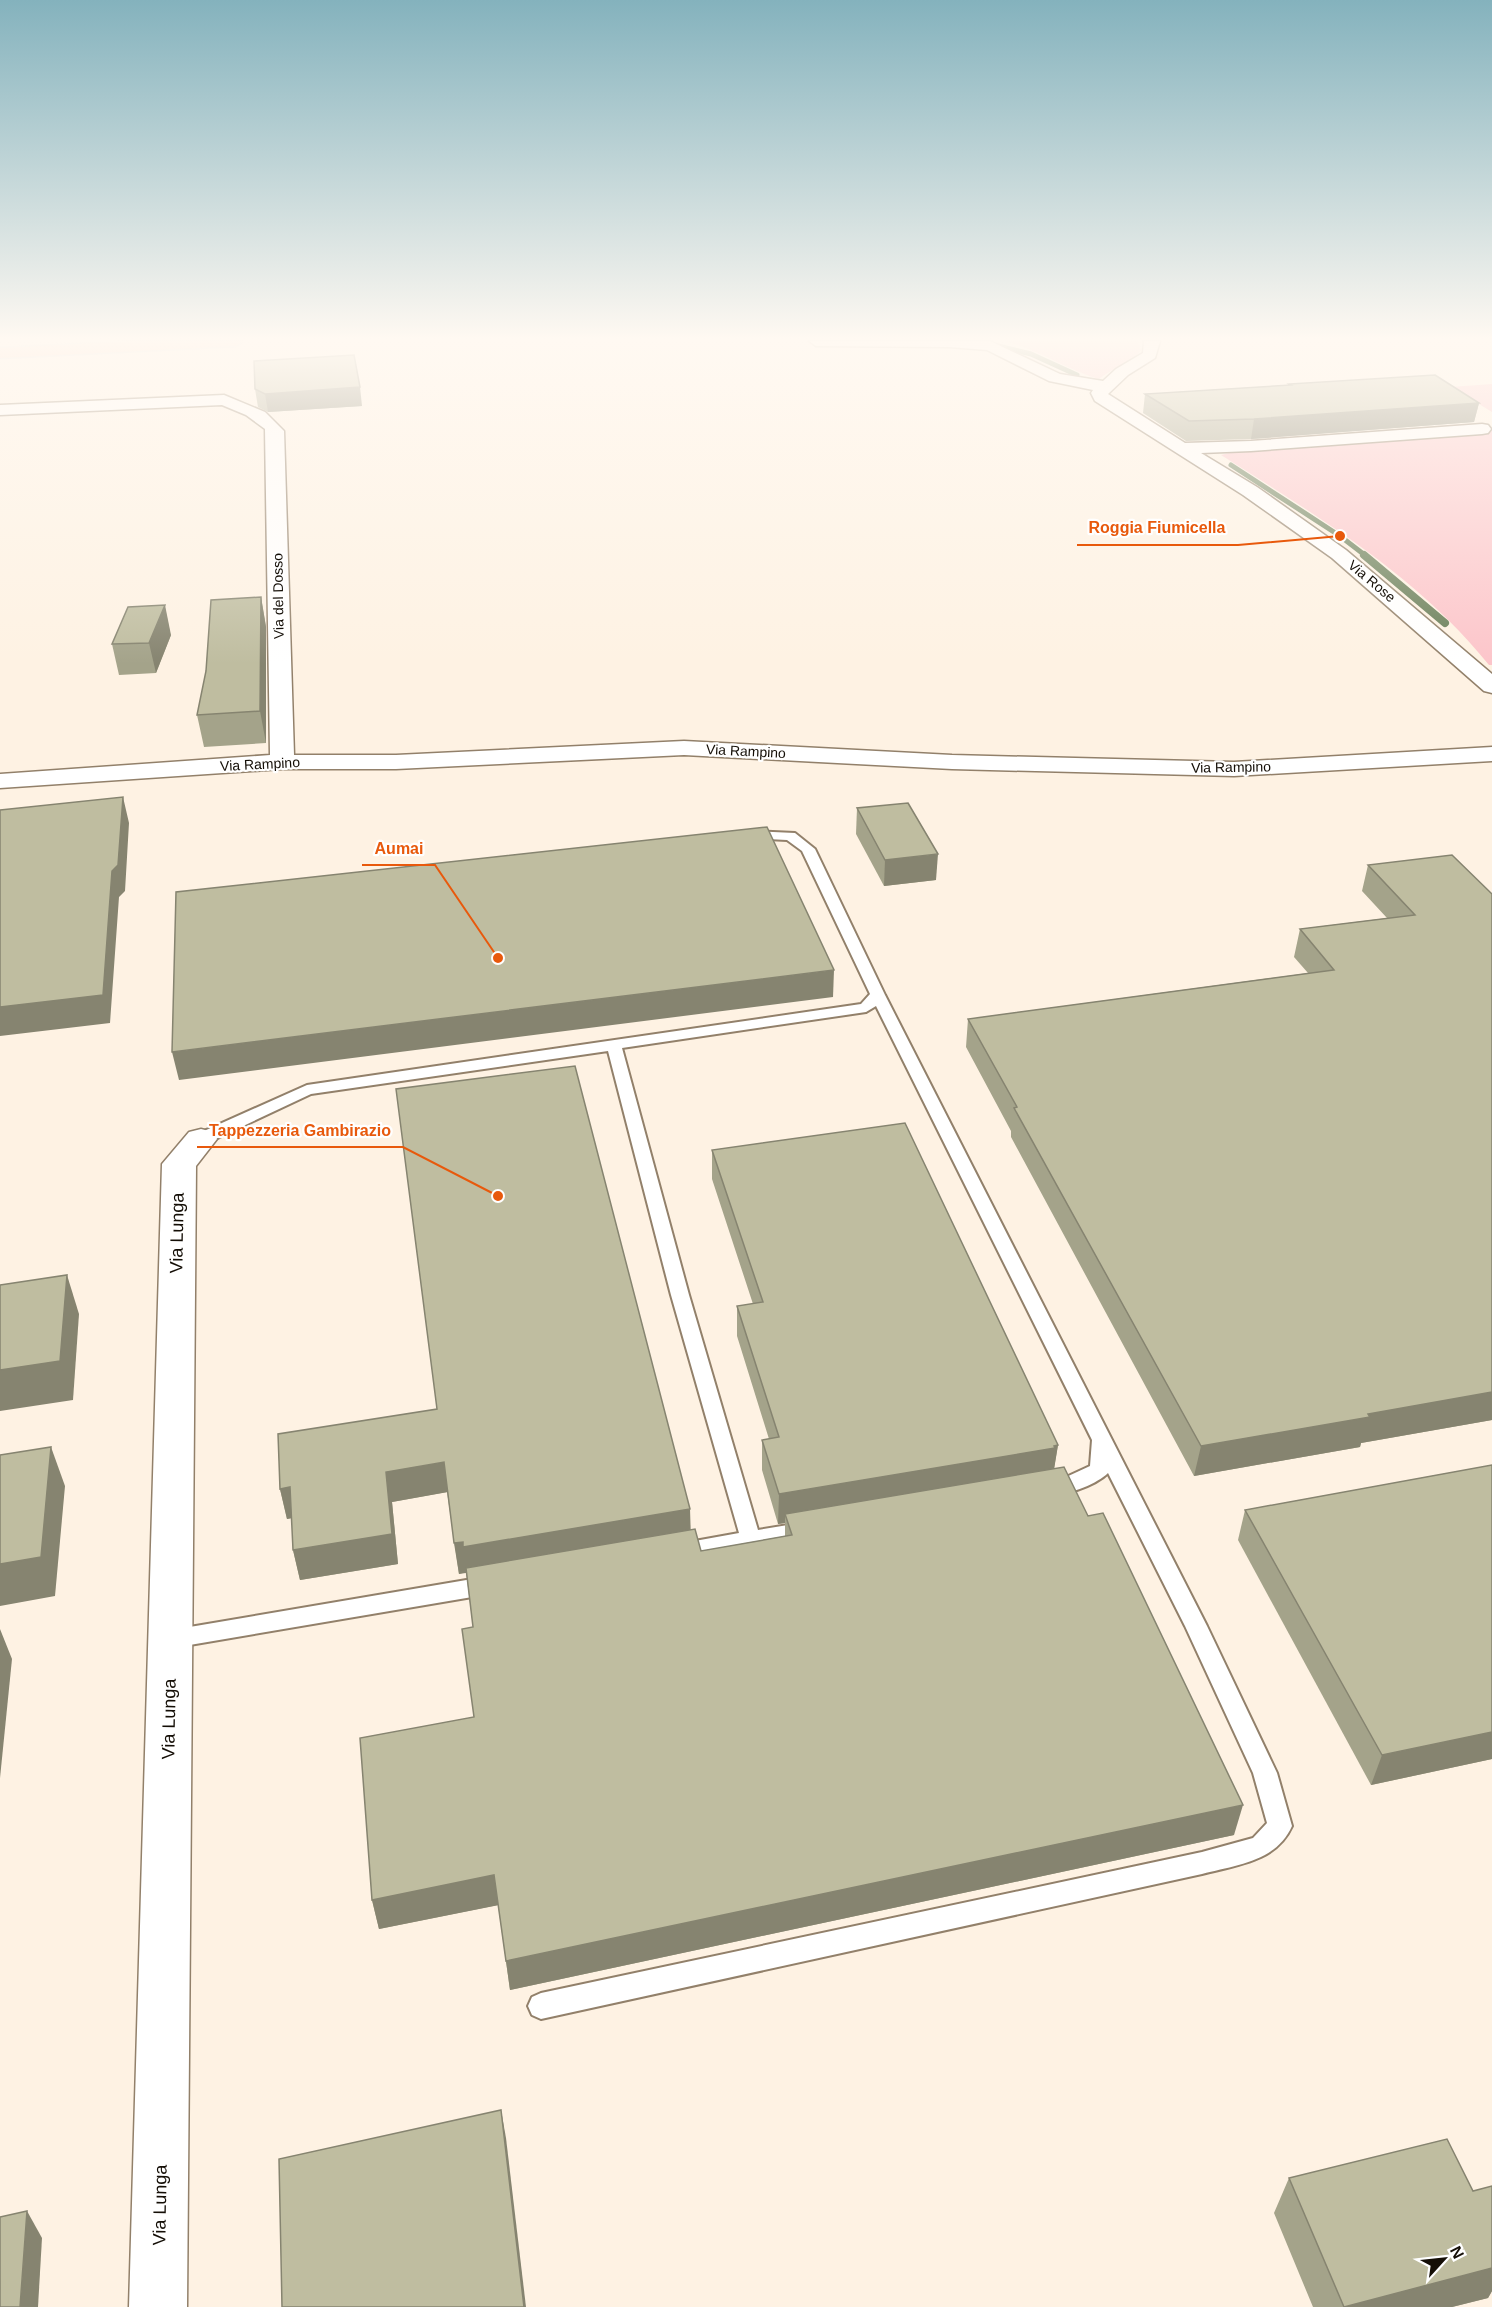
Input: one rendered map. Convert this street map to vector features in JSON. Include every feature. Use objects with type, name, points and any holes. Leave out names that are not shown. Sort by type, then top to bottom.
[{"type":"street","name":"Via del Dosso","points":[[274,449],[282,762]]},
{"type":"street","name":"Via Rose","points":[[1183,449],[1250,491],[1339,554],[1492,686]]},
{"type":"street","name":"Via Rampino","points":[[0,781],[282,762],[396,762],[684,748],[952,762],[1234,769],[1492,754]]},
{"type":"street","name":"Via Lunga","points":[[158,2307],[178,1164],[201,1139]]},
{"type":"lane","points":[[541,2006],[1202,1863],[1260,1847],[1280,1826],[1265,1773],[1196,1626],[878,995],[808,849],[790,836],[734,836]]},
{"type":"lane","points":[[201,1139],[307,1090],[866,1008],[878,995]]},
{"type":"lane","points":[[614,1046],[680,1294],[751,1540]]},
{"type":"lane","points":[[1033,1491],[1068,1485],[1100,1470],[1102,1440]]},
{"type":"lane","points":[[658,1556],[822,1528]]},
{"type":"lane","points":[[170,1640],[507,1582]]},
{"type":"shaded area","points":[[1247,449],[1492,449],[1492,665],[1489,665],[1461,633],[1398,575],[1329,525],[1221,455]]},
{"type":"building","points":[[261,597],[260,711],[197,715],[206,671],[211,600]]},
{"type":"building","points":[[165,605],[149,643],[112,644],[128,607]]},
{"type":"building","points":[[123,797],[118,865],[112,871],[103,995],[0,1007],[0,810]]},
{"type":"building","points":[[908,803],[938,854],[885,860],[857,808]]},
{"type":"building","points":[[767,827],[834,970],[172,1052],[176,892]]},
{"type":"building","points":[[1452,855],[1492,894],[1492,1392],[1368,1414],[1370,1417],[1201,1446],[1014,1108],[1017,1107],[968,1019],[1334,970],[1300,929],[1415,915],[1368,865]]},
{"type":"building","points":[[575,1066],[690,1509],[463,1547],[463,1542],[454,1543],[444,1462],[386,1472],[392,1534],[293,1550],[290,1487],[280,1489],[278,1434],[437,1409],[396,1089]]},
{"type":"building","points":[[905,1123],[1058,1445],[1054,1446],[1055,1448],[779,1494],[762,1440],[779,1437],[737,1306],[763,1302],[712,1150]]},
{"type":"building","points":[[67,1275],[60,1361],[0,1370],[0,1285]]},
{"type":"building","points":[[51,1447],[41,1557],[0,1564],[0,1455]]},
{"type":"building","points":[[1492,1465],[1492,1732],[1382,1755],[1245,1510]]},
{"type":"building","points":[[1064,1467],[1088,1516],[1103,1513],[1243,1805],[506,1961],[494,1875],[372,1900],[360,1738],[474,1717],[462,1629],[473,1627],[466,1568],[695,1529],[701,1551],[792,1535],[785,1514]]},
{"type":"building","points":[[501,2110],[524,2307],[282,2307],[279,2159]]},
{"type":"building","points":[[1447,2139],[1473,2191],[1492,2186],[1492,2268],[1344,2307],[1289,2178]]},
{"type":"building","points":[[27,2211],[20,2307],[0,2307],[0,2217]]},
{"type":"waterway","points":[[1231,465],[1340,536],[1366,556]]},
{"type":"waterway","points":[[1364,555],[1445,623]]},
{"type":"place","name":"Roggia Fiumicella","points":[[1340,536]]},
{"type":"place","name":"Aumai","points":[[498,958]]},
{"type":"place","name":"Tappezzeria Gambirazio","points":[[498,1196]]}]
